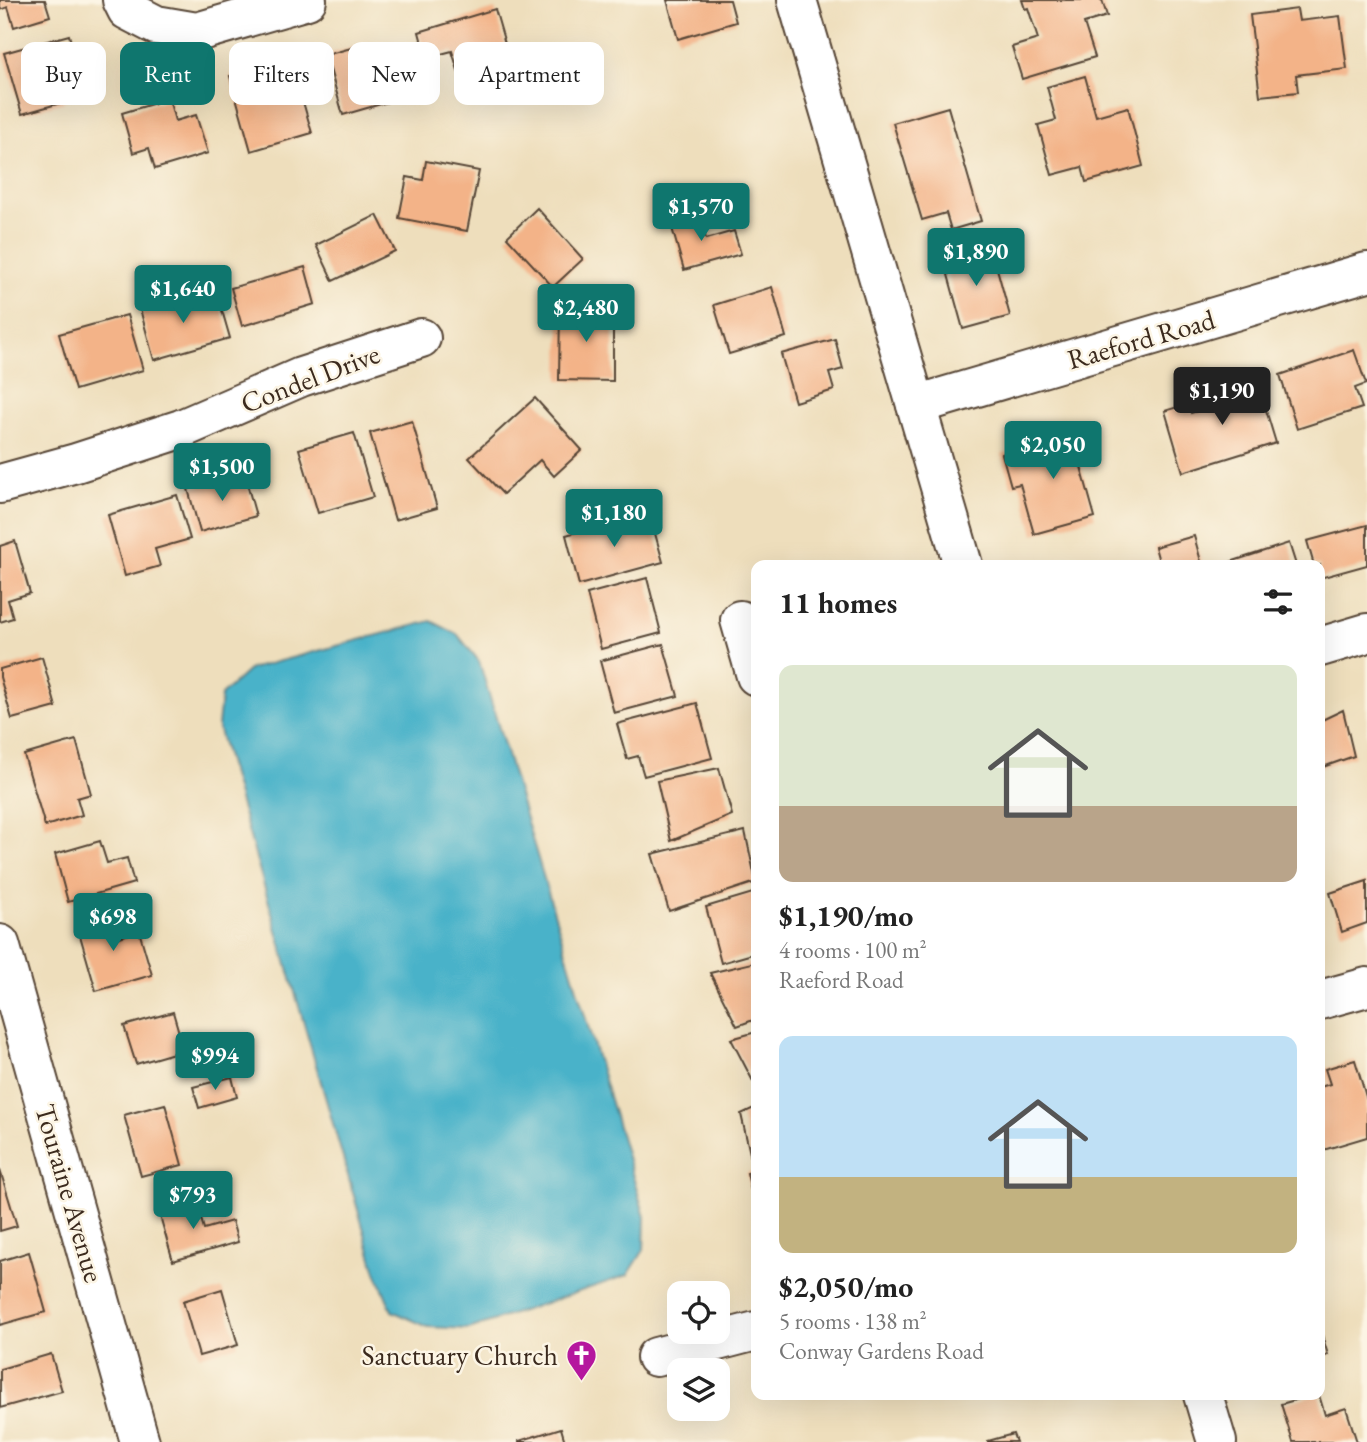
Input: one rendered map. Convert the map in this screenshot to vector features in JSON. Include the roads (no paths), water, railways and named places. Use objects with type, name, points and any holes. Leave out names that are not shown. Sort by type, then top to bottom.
[{"type":"street","points":[[122,0],[127,10],[156,26],[197,32],[307,0]]},
{"type":"street","points":[[797,0],[962,560]]},
{"type":"street","name":"Raeford Road","points":[[916,405],[1367,272]]},
{"type":"street","name":"Condel Drive","points":[[0,484],[181,429],[301,377],[421,338]]},
{"type":"street","points":[[740,620],[751,658]]},
{"type":"street","points":[[1325,646],[1367,633]]},
{"type":"street","name":"Touraine Avenue","points":[[0,944],[140,1442]]},
{"type":"street","points":[[1325,999],[1367,987]]},
{"type":"street","points":[[656,1357],[751,1332]]},
{"type":"street","points":[[1204,1400],[1217,1442]]},
{"type":"water","points":[[431,621],[457,634],[479,661],[645,1217],[644,1250],[628,1275],[469,1329],[428,1327],[392,1311],[376,1272],[218,727],[221,695],[250,669]]},
{"type":"place","name":"Sanctuary Church","points":[[581,1382]]}]
